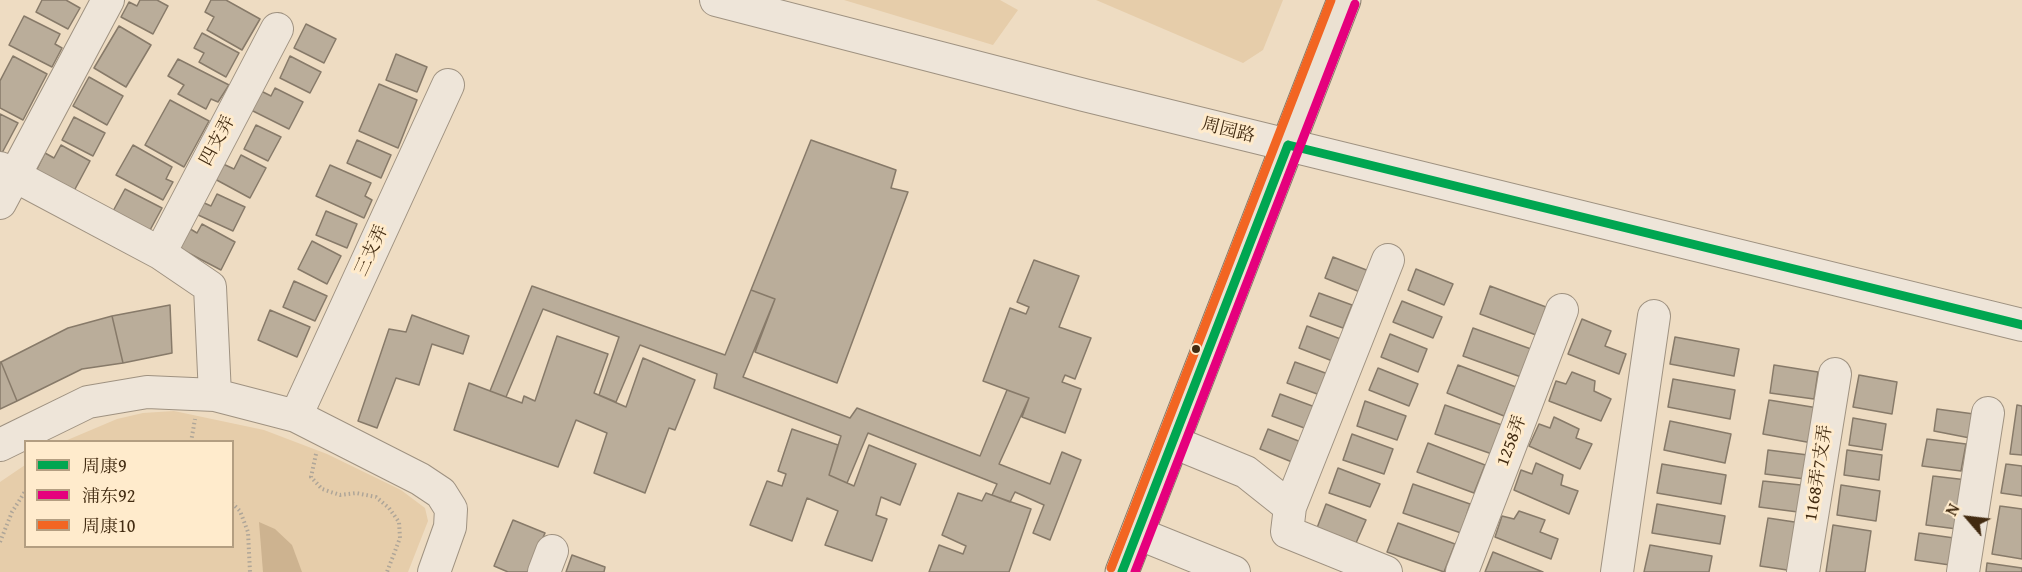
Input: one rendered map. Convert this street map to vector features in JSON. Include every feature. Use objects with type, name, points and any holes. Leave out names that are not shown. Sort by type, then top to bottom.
[{"type":"main road","points":[[1122,572],[1344,0]]},
{"type":"street","points":[[0,203],[7,172],[108,0]]},
{"type":"street","name":"周园路","points":[[716,0],[1288,145],[2022,325]]},
{"type":"street","name":"四支弄","points":[[159,253],[277,29]]},
{"type":"street","name":"三支弄","points":[[296,416],[448,85]]},
{"type":"street","points":[[7,172],[159,253],[210,287],[215,395]]},
{"type":"street","points":[[1386,572],[1287,532],[1290,507],[1388,260]]},
{"type":"street","name":"1258弄","points":[[1462,572],[1562,310]]},
{"type":"street","points":[[1617,572],[1654,316]]},
{"type":"street","name":"1168弄7支弄","points":[[1803,572],[1834,374]]},
{"type":"street","points":[[0,445],[88,402],[147,392],[215,395],[296,416],[420,479],[441,493],[451,508],[450,527],[434,572]]},
{"type":"street","points":[[1963,572],[1988,413]]},
{"type":"street","points":[[1173,442],[1246,472],[1290,507]]},
{"type":"street","points":[[1137,533],[1234,572]]},
{"type":"path","points":[[325,431],[314,457],[311,477],[322,489],[340,495],[356,493],[376,497],[389,508],[399,522],[400,538],[387,572]]},
{"type":"path","points":[[0,542],[12,512],[24,493]]},
{"type":"path","points":[[234,505],[240,511],[248,532],[250,572]]},
{"type":"shaded area","points":[[844,0],[1000,0],[1018,10],[993,45]]},
{"type":"shaded area","points":[[1096,0],[1283,0],[1263,50],[1243,63]]},
{"type":"shaded area","points":[[174,411],[264,430],[327,454],[401,490],[425,508],[428,521],[408,572],[0,572],[0,482],[24,466],[24,548],[234,548],[234,440],[67,440],[117,419],[143,413]]},
{"type":"shaded area","points":[[259,522],[275,529],[292,545],[302,572],[263,572]]},
{"type":"building","points":[[42,0],[66,0],[80,8],[68,29],[36,12]]},
{"type":"building","points":[[140,0],[157,0],[168,6],[153,34],[121,17],[129,2],[137,6]]},
{"type":"building","points":[[211,0],[226,0],[260,19],[242,50],[207,30],[214,17],[205,12]]},
{"type":"building","points":[[24,16],[60,34],[55,44],[62,48],[52,67],[9,45]]},
{"type":"building","points":[[306,24],[336,39],[324,63],[294,48]]},
{"type":"building","points":[[119,26],[151,45],[126,87],[94,68]]},
{"type":"building","points":[[202,33],[239,53],[226,77],[199,62],[204,53],[194,48]]},
{"type":"building","points":[[396,54],[427,67],[417,92],[386,80]]},
{"type":"building","points":[[13,56],[47,74],[23,120],[0,108],[0,81]]},
{"type":"building","points":[[290,56],[321,72],[310,93],[280,78]]},
{"type":"building","points":[[178,59],[229,85],[218,102],[211,99],[206,109],[178,94],[184,85],[168,76]]},
{"type":"building","points":[[89,77],[123,96],[107,125],[73,106]]},
{"type":"building","points":[[379,84],[417,100],[398,148],[359,131]]},
{"type":"building","points":[[275,88],[303,102],[289,129],[251,110],[261,91],[271,96]]},
{"type":"building","points":[[170,100],[209,121],[184,167],[145,145]]},
{"type":"building","points":[[0,114],[18,123],[2,153],[0,151]]},
{"type":"building","points":[[74,117],[105,133],[93,156],[62,140]]},
{"type":"building","points":[[256,125],[281,137],[268,161],[244,149]]},
{"type":"building","points":[[357,140],[391,155],[381,178],[347,163]]},
{"type":"building","points":[[811,140],[896,170],[891,188],[908,192],[837,383],[755,352],[775,299],[751,290]]},
{"type":"building","points":[[61,145],[90,161],[74,191],[36,171],[45,153],[54,158]]},
{"type":"building","points":[[133,145],[172,167],[166,179],[173,182],[163,200],[116,175]]},
{"type":"building","points":[[241,155],[266,168],[250,198],[213,178],[221,163],[234,169]]},
{"type":"building","points":[[330,165],[371,183],[365,196],[372,200],[364,218],[316,196]]},
{"type":"building","points":[[125,189],[162,208],[149,232],[112,213]]},
{"type":"building","points":[[217,194],[245,207],[233,231],[196,214],[202,202],[211,206]]},
{"type":"building","points":[[326,211],[357,224],[347,248],[316,235]]},
{"type":"building","points":[[202,224],[235,242],[221,270],[177,247],[187,227],[197,233]]},
{"type":"building","points":[[312,241],[341,256],[327,284],[298,269]]},
{"type":"building","points":[[1333,257],[1369,271],[1360,292],[1325,278]]},
{"type":"building","points":[[1034,260],[1079,276],[1059,327],[1091,338],[1075,379],[1065,375],[1062,382],[1081,389],[1065,433],[1022,417],[1029,398],[983,381],[1010,308],[1026,314],[1029,307],[1017,302]]},
{"type":"building","points":[[1416,269],[1453,284],[1444,305],[1408,290]]},
{"type":"building","points":[[294,281],[327,296],[315,321],[283,307]]},
{"type":"building","points":[[532,286],[725,355],[751,290],[775,299],[743,377],[850,418],[857,408],[980,456],[1007,390],[1029,398],[999,464],[1050,484],[1062,452],[1081,460],[1050,540],[1033,533],[1044,505],[1015,492],[1010,502],[992,495],[997,484],[868,433],[847,483],[829,475],[841,436],[714,388],[717,374],[640,345],[616,402],[599,395],[619,337],[543,309],[506,397],[490,391]]},
{"type":"building","points":[[1490,286],[1546,307],[1536,335],[1480,314]]},
{"type":"building","points":[[1319,293],[1352,305],[1343,328],[1310,316]]},
{"type":"building","points":[[1402,301],[1442,317],[1433,338],[1393,322]]},
{"type":"building","points":[[170,305],[172,353],[123,363],[112,316]]},
{"type":"building","points":[[270,310],[310,327],[297,357],[258,340]]},
{"type":"building","points":[[412,315],[469,336],[463,354],[432,344],[419,385],[396,378],[377,428],[358,421],[389,329],[406,332]]},
{"type":"building","points":[[112,316],[123,363],[82,369],[17,401],[1,362],[68,328]]},
{"type":"building","points":[[1582,319],[1611,331],[1605,346],[1626,354],[1619,374],[1568,354]]},
{"type":"building","points":[[1307,326],[1343,340],[1335,362],[1299,348]]},
{"type":"building","points":[[1473,328],[1531,349],[1521,377],[1463,356]]},
{"type":"building","points":[[1390,334],[1427,349],[1418,372],[1381,357]]},
{"type":"building","points":[[557,336],[608,354],[594,393],[626,407],[643,358],[695,380],[675,430],[669,428],[645,493],[594,473],[607,433],[576,420],[558,467],[454,430],[469,383],[522,403],[524,396],[535,401]]},
{"type":"building","points":[[1675,337],[1739,349],[1734,376],[1670,364]]},
{"type":"building","points":[[0,362],[17,401],[0,409]]},
{"type":"building","points":[[1295,362],[1328,374],[1320,395],[1287,383]]},
{"type":"building","points":[[1458,365],[1516,387],[1504,416],[1447,393]]},
{"type":"building","points":[[1774,365],[1818,372],[1814,399],[1770,393]]},
{"type":"building","points":[[1378,368],[1418,384],[1409,406],[1369,390]]},
{"type":"building","points":[[1572,372],[1595,381],[1594,391],[1611,399],[1601,421],[1549,401],[1556,381],[1566,384]]},
{"type":"building","points":[[1859,375],[1897,382],[1892,414],[1853,407]]},
{"type":"building","points":[[1673,379],[1735,390],[1730,419],[1668,407]]},
{"type":"building","points":[[1280,394],[1315,407],[1307,429],[1272,416]]},
{"type":"building","points":[[1769,400],[1818,408],[1812,443],[1763,434]]},
{"type":"building","points":[[1365,401],[1406,416],[1397,440],[1357,426]]},
{"type":"building","points":[[1445,405],[1502,425],[1492,454],[1435,434]]},
{"type":"building","points":[[2017,405],[2022,406],[2022,455],[2010,454]]},
{"type":"building","points":[[1937,409],[1974,414],[1970,438],[1934,431]]},
{"type":"building","points":[[1554,417],[1579,429],[1576,438],[1592,444],[1580,469],[1529,446],[1539,424],[1550,428]]},
{"type":"building","points":[[1853,418],[1886,424],[1882,450],[1849,445]]},
{"type":"building","points":[[1670,421],[1731,434],[1725,463],[1664,450]]},
{"type":"building","points":[[792,429],[838,445],[829,475],[854,486],[869,445],[916,464],[900,505],[881,497],[876,515],[887,519],[872,561],[825,545],[838,511],[807,498],[792,541],[750,525],[767,481],[782,486],[786,474],[778,471]]},
{"type":"building","points":[[1268,429],[1301,442],[1292,462],[1260,449]]},
{"type":"building","points":[[1352,434],[1393,449],[1384,474],[1343,460]]},
{"type":"building","points":[[1927,439],[1966,444],[1961,471],[1922,466]]},
{"type":"building","points":[[1428,443],[1485,465],[1474,493],[1417,472]]},
{"type":"building","points":[[1768,450],[1808,455],[1805,479],[1765,474]]},
{"type":"building","points":[[1847,450],[1882,455],[1879,480],[1844,475]]},
{"type":"building","points":[[1536,463],[1563,475],[1561,485],[1578,491],[1569,514],[1514,490],[1521,470],[1532,474]]},
{"type":"building","points":[[1662,464],[1726,475],[1721,504],[1657,493]]},
{"type":"building","points":[[2006,464],[2022,466],[2022,496],[2001,493]]},
{"type":"building","points":[[1338,468],[1380,484],[1370,507],[1329,493]]},
{"type":"building","points":[[1933,476],[1967,480],[1957,529],[1926,525]]},
{"type":"building","points":[[1763,481],[1801,485],[1798,512],[1759,507]]},
{"type":"building","points":[[1413,484],[1470,504],[1461,533],[1403,513]]},
{"type":"building","points":[[1841,485],[1880,491],[1876,521],[1837,515]]},
{"type":"building","points":[[958,493],[982,501],[986,493],[1031,509],[1009,572],[929,572],[939,545],[963,554],[966,546],[942,535]]},
{"type":"building","points":[[1326,504],[1366,520],[1356,543],[1317,528]]},
{"type":"building","points":[[1657,504],[1725,516],[1720,544],[1652,533]]},
{"type":"building","points":[[2000,506],[2022,509],[2022,559],[1992,554]]},
{"type":"building","points":[[1519,511],[1545,520],[1540,532],[1558,539],[1551,559],[1495,537],[1502,516],[1514,519]]},
{"type":"building","points":[[1768,518],[1801,523],[1794,571],[1760,566]]},
{"type":"building","points":[[513,520],[545,533],[528,572],[508,572],[494,566]]},
{"type":"building","points":[[1398,523],[1455,544],[1444,572],[1387,552]]},
{"type":"building","points":[[1833,525],[1871,531],[1865,572],[1826,572]]},
{"type":"building","points":[[1919,533],[1954,538],[1950,565],[1915,560]]},
{"type":"building","points":[[1650,545],[1712,556],[1709,572],[1644,572]]},
{"type":"building","points":[[1493,552],[1543,572],[1485,572]]},
{"type":"building","points":[[572,555],[605,567],[604,572],[566,572]]},
{"type":"building","points":[[1987,563],[2022,568],[2022,572],[1986,572]]},
{"type":"transit line","name":"周康10","points":[[1111,568],[1331,0]]},
{"type":"transit line","name":"浦东92","points":[[1135,572],[1355,4]]},
{"type":"transit line","name":"周康9","points":[[1288,145],[2022,325]]},
{"type":"transit line","name":"周康9","points":[[1122,572],[1288,145]]}]
